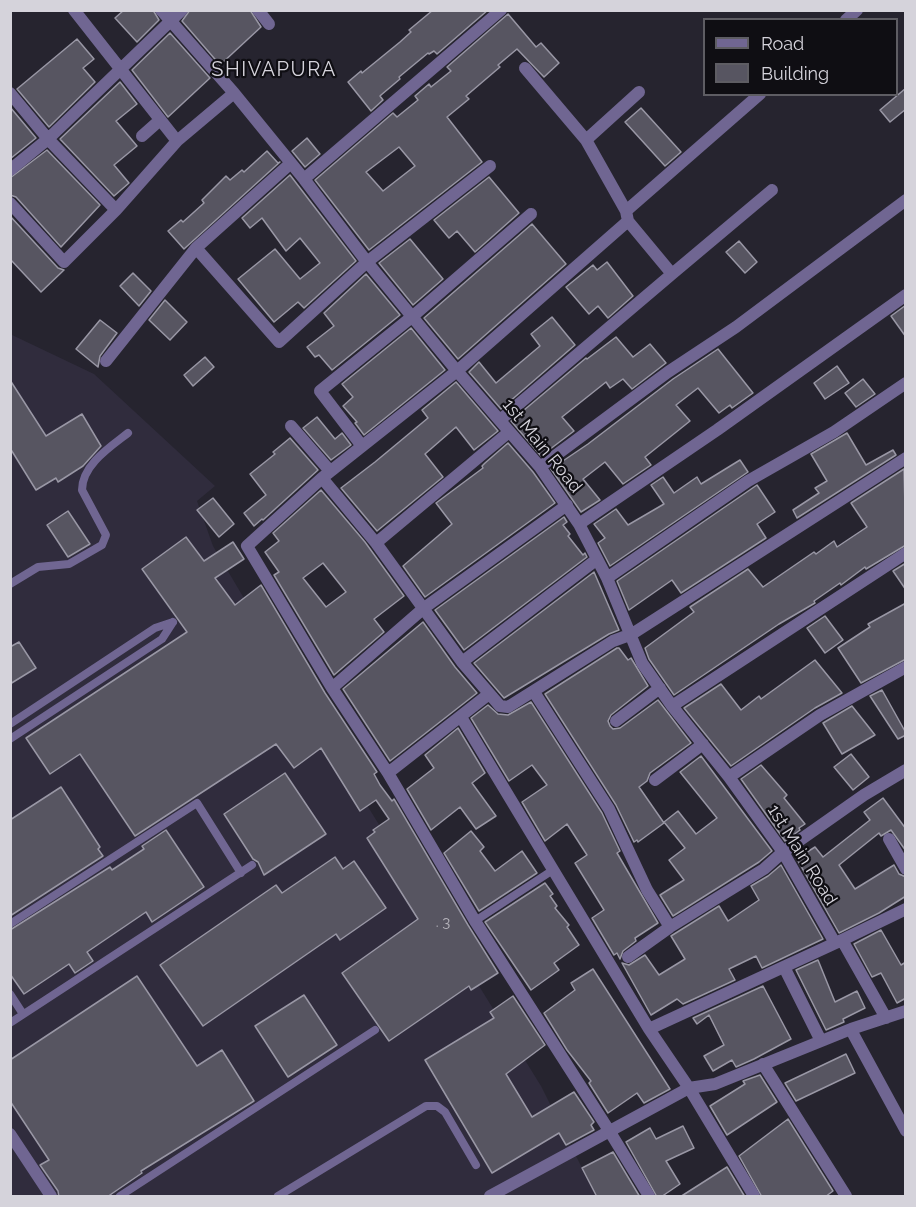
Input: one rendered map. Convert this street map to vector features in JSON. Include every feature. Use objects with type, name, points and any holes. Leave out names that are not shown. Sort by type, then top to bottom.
[{"type":"street","points":[[74,10],[177,141]]},
{"type":"street","name":"1st Main Road","points":[[161,10],[234,93],[368,262],[540,467],[579,524],[607,578],[642,663],[783,852],[885,1018]]},
{"type":"street","points":[[10,170],[48,139],[182,10]]},
{"type":"street","points":[[258,10],[269,24]]},
{"type":"street","points":[[304,179],[501,10]]},
{"type":"street","points":[[525,68],[586,140],[627,216],[672,274]]},
{"type":"street","points":[[586,140],[639,92]]},
{"type":"street","points":[[10,93],[48,139],[116,210]]},
{"type":"street","points":[[10,203],[64,262],[116,210],[177,141],[234,93]]},
{"type":"street","points":[[649,1197],[476,921],[388,772],[332,688],[247,546],[326,475],[458,371],[758,96]]},
{"type":"street","points":[[142,136],[160,120]]},
{"type":"street","points":[[106,361],[196,248],[291,163]]},
{"type":"street","points":[[196,248],[279,342],[368,262],[490,166]]},
{"type":"street","points":[[500,420],[772,190]]},
{"type":"street","points":[[540,467],[668,372],[736,327],[906,200]]},
{"type":"street","points":[[362,446],[320,391],[413,316],[531,214]]},
{"type":"street","points":[[579,524],[717,430],[906,295]]},
{"type":"street","points":[[607,578],[748,481],[834,432],[906,383]]},
{"type":"street","points":[[291,426],[462,662],[500,706],[508,707],[613,641],[632,634],[906,458]]},
{"type":"street","points":[[376,543],[509,432]]},
{"type":"street","points":[[332,688],[424,608],[567,506]]},
{"type":"street","points":[[672,706],[906,553]]},
{"type":"street","points":[[462,662],[596,560]]},
{"type":"street","points":[[729,777],[820,715],[906,667]]},
{"type":"street","points":[[616,721],[660,688]]},
{"type":"street","points":[[534,692],[609,809],[647,890],[670,927]]},
{"type":"street","points":[[388,772],[489,694]]},
{"type":"street","points":[[461,717],[649,1029],[689,1088],[754,1197]]},
{"type":"street","points":[[655,780],[703,744]]},
{"type":"street","points":[[628,957],[670,927],[764,869],[783,852],[864,795],[906,770]]},
{"type":"street","points":[[888,839],[906,869]]},
{"type":"street","points":[[649,1029],[906,909]]},
{"type":"street","points":[[784,967],[821,1041]]},
{"type":"street","points":[[490,1197],[689,1088],[715,1084],[821,1041],[906,1011]]},
{"type":"street","points":[[851,1030],[906,1131]]},
{"type":"street","points":[[763,1064],[846,1197]]},
{"type":"street","points":[[10,1134],[51,1197]]},
{"type":"lane","points":[[10,584],[38,567],[69,564],[102,545],[106,535],[82,490],[82,482],[88,470],[105,451],[128,433]]},
{"type":"lane","points":[[10,724],[156,628],[173,622],[162,639],[10,739]]},
{"type":"lane","points":[[10,924],[197,802],[241,873]]},
{"type":"lane","points":[[10,1023],[252,865]]},
{"type":"lane","points":[[476,921],[553,870]]},
{"type":"lane","points":[[10,994],[23,1014]]},
{"type":"lane","points":[[120,1197],[375,1030]]},
{"type":"lane","points":[[278,1197],[426,1106],[437,1106],[445,1112],[476,1165]]},
{"type":"shaded area","points":[[10,334],[94,374],[215,486],[197,501],[213,546],[365,802],[541,1086],[596,1196],[11,1196]]},
{"type":"building","points":[[124,10],[153,10],[159,20],[137,42],[115,18]]},
{"type":"building","points":[[190,10],[250,10],[261,27],[220,65],[182,21]]},
{"type":"building","points":[[433,10],[488,10],[437,54],[434,51],[428,53],[399,77],[400,79],[380,96],[383,100],[371,111],[348,82],[400,42],[411,32],[409,30]]},
{"type":"building","points":[[508,14],[536,47],[541,43],[559,63],[544,77],[517,49],[466,96],[469,99],[447,117],[482,162],[369,250],[315,180],[393,113],[397,117],[418,100],[415,96],[429,84],[431,87],[451,71],[447,67]],"holes":[[[399,147],[415,166],[383,191],[366,172]]]},
{"type":"building","points":[[170,33],[210,78],[168,117],[132,70]]},
{"type":"building","points":[[77,39],[94,59],[83,68],[95,82],[49,127],[17,89]]},
{"type":"building","points":[[120,82],[137,104],[116,121],[137,146],[114,165],[129,183],[114,196],[60,139]]},
{"type":"building","points":[[906,88],[906,109],[890,122],[880,110]]},
{"type":"building","points":[[10,107],[36,138],[10,159]]},
{"type":"building","points":[[641,108],[681,152],[665,166],[625,122]]},
{"type":"building","points":[[307,138],[320,154],[305,167],[292,151]]},
{"type":"building","points":[[47,150],[100,205],[61,247],[16,197],[10,195],[10,178]]},
{"type":"building","points":[[267,151],[278,163],[280,162],[184,249],[168,231],[181,220],[183,222],[204,203],[202,200],[226,176],[230,180],[242,170],[244,172]]},
{"type":"building","points":[[290,175],[356,261],[304,308],[298,302],[274,322],[238,279],[275,249],[300,279],[320,263],[300,238],[286,251],[262,218],[250,228],[242,218]]},
{"type":"building","points":[[489,177],[519,213],[475,252],[457,231],[449,238],[434,220]]},
{"type":"building","points":[[10,216],[58,268],[64,270],[41,292],[10,259]]},
{"type":"building","points":[[532,224],[566,264],[458,359],[424,318]]},
{"type":"building","points":[[410,239],[443,279],[413,305],[379,263]]},
{"type":"building","points":[[739,241],[757,262],[745,273],[726,252]]},
{"type":"building","points":[[607,262],[633,296],[608,318],[598,306],[589,314],[566,287],[593,265],[597,270]]},
{"type":"building","points":[[133,273],[151,291],[139,306],[120,286]]},
{"type":"building","points":[[366,274],[400,315],[332,370],[319,355],[315,357],[307,347],[334,326],[324,313]]},
{"type":"building","points":[[165,300],[187,322],[170,340],[149,320]]},
{"type":"building","points":[[906,305],[906,337],[891,316]]},
{"type":"building","points":[[552,317],[575,345],[501,409],[469,372],[479,362],[496,383],[540,346],[531,334]]},
{"type":"building","points":[[100,320],[117,333],[100,356],[98,367],[76,349]]},
{"type":"building","points":[[411,328],[445,370],[364,435],[355,423],[357,422],[343,406],[353,397],[342,384]]},
{"type":"building","points":[[616,337],[633,357],[650,344],[666,363],[632,389],[623,379],[610,388],[606,382],[562,417],[574,431],[541,456],[511,421],[586,358]]},
{"type":"building","points":[[718,349],[753,393],[732,408],[730,405],[719,413],[698,388],[676,405],[690,421],[645,457],[651,465],[623,484],[605,462],[583,479],[600,500],[581,512],[551,469],[588,444],[673,379]]},
{"type":"building","points":[[205,357],[214,367],[193,386],[184,375]]},
{"type":"building","points":[[837,366],[849,383],[825,399],[814,383]]},
{"type":"building","points":[[863,379],[875,394],[856,407],[845,393]]},
{"type":"building","points":[[10,380],[46,436],[82,414],[101,446],[83,466],[58,482],[56,478],[36,490],[10,448]]},
{"type":"building","points":[[456,382],[498,431],[474,450],[456,427],[425,454],[443,477],[377,531],[341,488],[428,418],[422,410]]},
{"type":"building","points":[[317,417],[335,439],[342,433],[351,445],[331,460],[303,428]]},
{"type":"building","points":[[847,433],[866,465],[893,450],[896,455],[797,518],[793,510],[819,493],[815,488],[827,481],[811,454]]},
{"type":"building","points":[[290,438],[318,470],[254,526],[244,513],[266,495],[250,474],[275,454],[273,452]]},
{"type":"building","points":[[508,443],[555,503],[425,597],[403,566],[452,524],[436,503],[483,468],[485,463]]},
{"type":"building","points":[[740,460],[748,472],[610,566],[598,543],[605,538],[594,524],[616,509],[628,525],[664,504],[651,485],[663,477],[674,493],[697,477],[701,484]]},
{"type":"building","points":[[904,469],[906,545],[866,569],[865,567],[841,585],[840,583],[814,601],[815,603],[779,624],[674,695],[649,659],[645,648],[694,612],[690,607],[748,569],[763,587],[814,552],[816,554],[834,541],[837,547],[867,527],[851,503]]},
{"type":"building","points":[[757,485],[775,512],[757,524],[766,538],[681,593],[672,580],[629,610],[617,581]]},
{"type":"building","points":[[321,490],[365,542],[404,596],[374,619],[384,632],[334,675],[274,575],[279,572],[265,552],[279,541],[273,533]],"holes":[[[323,563],[346,592],[326,607],[303,578]]]},
{"type":"building","points":[[213,498],[234,524],[219,537],[197,510]]},
{"type":"building","points":[[68,511],[90,544],[68,557],[47,525]]},
{"type":"building","points":[[564,517],[567,522],[563,525],[570,534],[568,536],[587,557],[464,650],[435,610]]},
{"type":"building","points":[[186,537],[204,561],[233,542],[244,559],[215,578],[235,605],[261,585],[325,693],[377,772],[374,774],[380,785],[392,801],[394,799],[498,973],[471,990],[469,986],[389,1041],[342,973],[418,919],[367,838],[375,832],[373,830],[389,819],[376,800],[360,811],[321,748],[294,768],[276,744],[135,836],[80,754],[50,774],[26,738],[187,632],[142,569]]},
{"type":"building","points":[[906,563],[906,590],[893,571]]},
{"type":"building","points":[[594,572],[619,630],[504,698],[474,663]]},
{"type":"building","points":[[906,603],[906,659],[861,683],[838,648],[870,627],[868,624]]},
{"type":"building","points":[[825,616],[843,640],[825,653],[807,628]]},
{"type":"building","points":[[423,622],[477,693],[390,761],[343,689]]},
{"type":"building","points":[[19,642],[36,668],[10,684],[10,647]]},
{"type":"building","points":[[617,648],[628,660],[631,658],[648,686],[611,715],[608,721],[610,726],[613,729],[620,728],[658,700],[691,743],[650,773],[647,781],[639,787],[664,823],[638,842],[637,840],[634,842],[616,805],[545,694]]},
{"type":"building","points":[[815,660],[842,693],[815,708],[731,766],[684,708],[721,684],[741,710],[759,696],[761,699]]},
{"type":"building","points":[[882,690],[906,733],[898,739],[870,696]]},
{"type":"building","points":[[531,702],[602,813],[620,851],[617,853],[658,923],[635,938],[636,941],[623,951],[620,959],[617,953],[614,955],[592,918],[604,910],[575,863],[587,855],[567,824],[545,841],[522,802],[547,785],[532,765],[509,781],[471,718],[488,705],[498,714],[508,715]]},
{"type":"building","points":[[852,706],[875,735],[842,754],[823,723]]},
{"type":"building","points":[[458,728],[485,773],[472,783],[496,816],[476,829],[460,807],[431,830],[407,789],[434,768],[425,755]]},
{"type":"building","points":[[851,754],[869,777],[853,790],[834,767]]},
{"type":"building","points":[[701,756],[772,851],[759,862],[673,916],[660,895],[684,880],[669,860],[685,848],[664,822],[678,811],[696,834],[717,818],[680,772]]},
{"type":"building","points":[[761,765],[787,795],[784,798],[805,824],[785,841],[741,779]]},
{"type":"building","points":[[285,773],[326,834],[264,875],[258,862],[253,859],[224,814]]},
{"type":"building","points":[[61,787],[100,847],[98,849],[103,856],[10,916],[10,820]]},
{"type":"building","points":[[883,798],[906,829],[906,851],[891,830],[881,836],[879,833],[839,865],[855,889],[894,865],[899,874],[906,877],[906,896],[879,913],[839,933],[794,854],[798,852],[801,856],[815,847],[823,857],[870,820],[864,812]]},
{"type":"building","points":[[166,830],[204,887],[152,922],[146,912],[87,952],[93,961],[75,973],[69,964],[24,994],[10,974],[10,930],[110,867],[112,870],[144,849],[142,846]]},
{"type":"building","points":[[471,831],[484,847],[480,851],[495,871],[522,851],[537,873],[479,911],[444,853]]},
{"type":"building","points":[[335,857],[343,869],[354,861],[386,908],[340,940],[336,934],[203,1026],[160,965],[276,885],[282,893]]},
{"type":"building","points":[[781,865],[823,939],[762,968],[756,956],[729,969],[735,980],[683,1004],[677,999],[651,1015],[622,963],[629,965],[645,955],[659,975],[685,959],[671,936],[719,906],[728,921],[759,900],[751,886]]},
{"type":"building","points":[[545,883],[553,894],[550,896],[557,906],[555,908],[569,925],[567,927],[579,945],[554,963],[559,970],[531,990],[485,922]]},
{"type":"building","points":[[881,930],[901,965],[906,962],[906,998],[897,1003],[881,973],[872,977],[854,944]]},
{"type":"building","points":[[818,960],[835,1002],[857,991],[865,1008],[843,1019],[844,1022],[826,1030],[796,970]]},
{"type":"building","points":[[593,969],[670,1089],[644,1103],[637,1093],[608,1113],[589,1083],[591,1081],[567,1050],[544,1013],[575,990],[571,983]]},
{"type":"building","points":[[137,976],[197,1066],[222,1050],[254,1101],[141,1171],[142,1173],[107,1197],[59,1197],[58,1191],[40,1165],[49,1160],[10,1101],[10,1060]]},
{"type":"building","points":[[763,986],[791,1039],[736,1067],[732,1060],[713,1071],[704,1056],[724,1045],[709,1015],[697,1024],[693,1018]]},
{"type":"building","points":[[304,995],[337,1045],[288,1077],[255,1026]]},
{"type":"building","points":[[513,996],[545,1045],[506,1074],[532,1117],[574,1092],[594,1122],[591,1125],[594,1130],[566,1145],[559,1133],[492,1173],[425,1060],[494,1018],[490,1012]]},
{"type":"building","points":[[846,1054],[855,1073],[796,1101],[785,1083]]},
{"type":"building","points":[[760,1075],[777,1102],[727,1135],[710,1106],[745,1084],[743,1081]]},
{"type":"building","points":[[788,1119],[833,1191],[825,1197],[762,1197],[739,1156]]},
{"type":"building","points":[[683,1126],[694,1148],[666,1161],[680,1184],[661,1197],[657,1197],[626,1142],[650,1128],[656,1139]]},
{"type":"building","points":[[613,1152],[640,1197],[597,1197],[582,1168]]},
{"type":"building","points":[[727,1167],[745,1197],[680,1197]]},
{"type":"district","name":"SHIVAPURA","points":[[274,70]]}]
